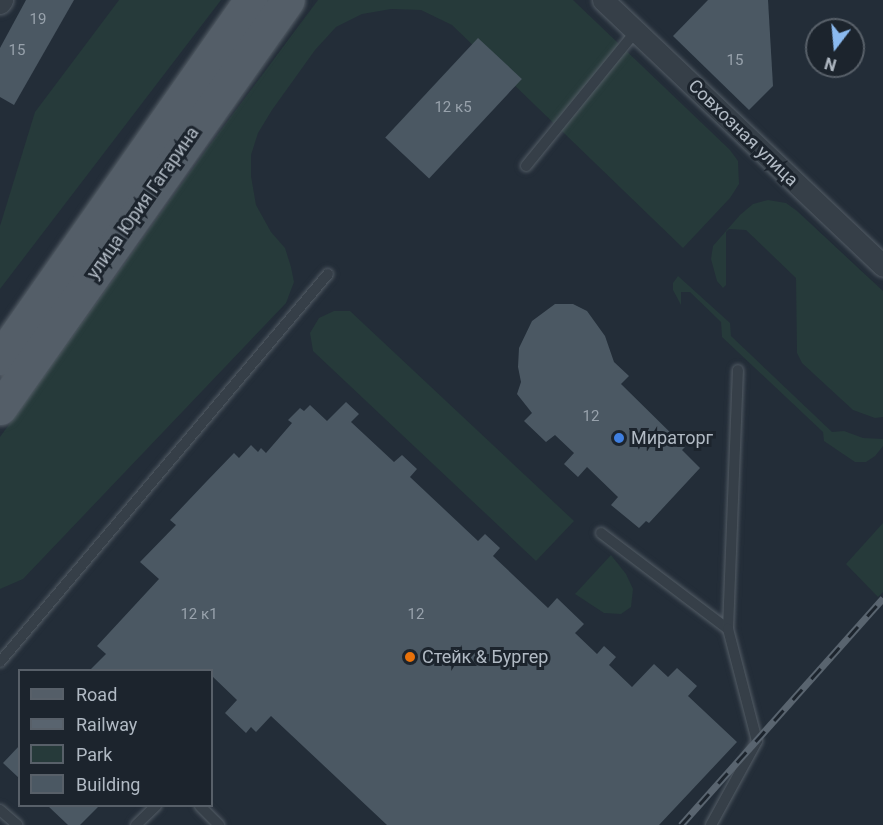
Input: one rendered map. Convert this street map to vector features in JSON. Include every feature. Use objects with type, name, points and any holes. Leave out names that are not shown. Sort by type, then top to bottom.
[{"type":"main road","name":"улица Юрия Гагарина","points":[[0,358],[251,0]]},
{"type":"main road","name":"улица Юрия Гагарина","points":[[0,408],[288,0]]},
{"type":"street","name":"Совхозная улица","points":[[603,0],[883,266]]},
{"type":"lane","points":[[526,166],[636,31]]},
{"type":"lane","points":[[0,662],[328,274]]},
{"type":"lane","points":[[711,825],[757,741],[728,629],[738,370]]},
{"type":"lane","points":[[601,533],[728,629]]},
{"type":"lane","points":[[136,825],[155,807]]},
{"type":"lane","points":[[201,807],[219,825]]},
{"type":"lane","points":[[0,810],[17,825]]},
{"type":"green space","points":[[119,0],[221,0],[0,289],[0,226],[35,112]]},
{"type":"green space","points":[[318,0],[573,0],[730,150],[738,161],[739,184],[730,198],[683,248],[452,25],[421,10],[391,9],[362,14],[336,27],[315,50],[272,110],[258,133],[251,155],[251,176],[256,205],[271,232],[285,248],[291,267],[294,282],[286,303],[23,579],[0,589],[0,437],[206,150]]},
{"type":"green space","points":[[768,200],[786,203],[797,211],[883,291],[883,417],[875,418],[853,410],[802,363],[797,353],[796,278],[746,230],[729,229],[726,232],[726,285],[723,288],[717,281],[711,259],[713,246],[740,215],[753,204]]},
{"type":"green space","points":[[678,276],[730,323],[731,336],[832,432],[844,431],[863,438],[883,439],[883,446],[875,456],[866,462],[855,462],[824,441],[823,432],[722,337],[721,322],[690,292],[681,292],[681,305],[673,290],[673,283]]},
{"type":"green space","points":[[334,311],[350,311],[574,521],[536,561],[313,351],[310,333],[319,318]]},
{"type":"green space","points":[[883,523],[883,592],[878,597],[846,564]]},
{"type":"green space","points":[[611,555],[626,574],[633,589],[631,607],[621,614],[604,613],[575,594]]},
{"type":"building","points":[[26,0],[74,0],[14,105],[0,97],[0,48]]},
{"type":"building","points":[[708,0],[768,0],[773,86],[749,110],[673,36]]},
{"type":"building","points":[[478,38],[522,79],[429,178],[385,137]]},
{"type":"building","points":[[555,304],[573,304],[587,311],[605,336],[614,362],[629,376],[621,384],[685,447],[682,450],[700,468],[649,523],[646,521],[639,528],[611,505],[618,497],[587,467],[578,477],[564,464],[574,453],[555,435],[546,442],[524,421],[532,413],[517,394],[521,382],[518,367],[519,348],[532,321]]},
{"type":"building","points":[[346,402],[359,414],[351,422],[394,462],[402,455],[417,469],[410,477],[478,541],[485,534],[500,548],[493,556],[548,608],[557,598],[584,624],[575,633],[597,654],[604,646],[616,657],[609,665],[632,687],[654,664],[668,677],[677,668],[697,686],[688,696],[737,742],[659,825],[387,825],[271,716],[256,732],[251,727],[246,733],[225,713],[237,700],[213,677],[213,669],[91,669],[106,654],[97,646],[159,579],[140,562],[176,525],[170,520],[206,482],[234,453],[239,458],[251,445],[258,452],[261,448],[266,453],[292,423],[288,420],[300,408],[304,411],[310,405],[327,421]]},
{"type":"building","points":[[18,747],[18,777],[3,763]]},
{"type":"building","points":[[49,807],[98,807],[80,825],[68,825]]},
{"type":"railway","points":[[681,825],[883,598]]},
{"type":"place","name":"Мираторг","points":[[619,438]]},
{"type":"place","name":"Стейк & Бургер","points":[[410,657]]}]
